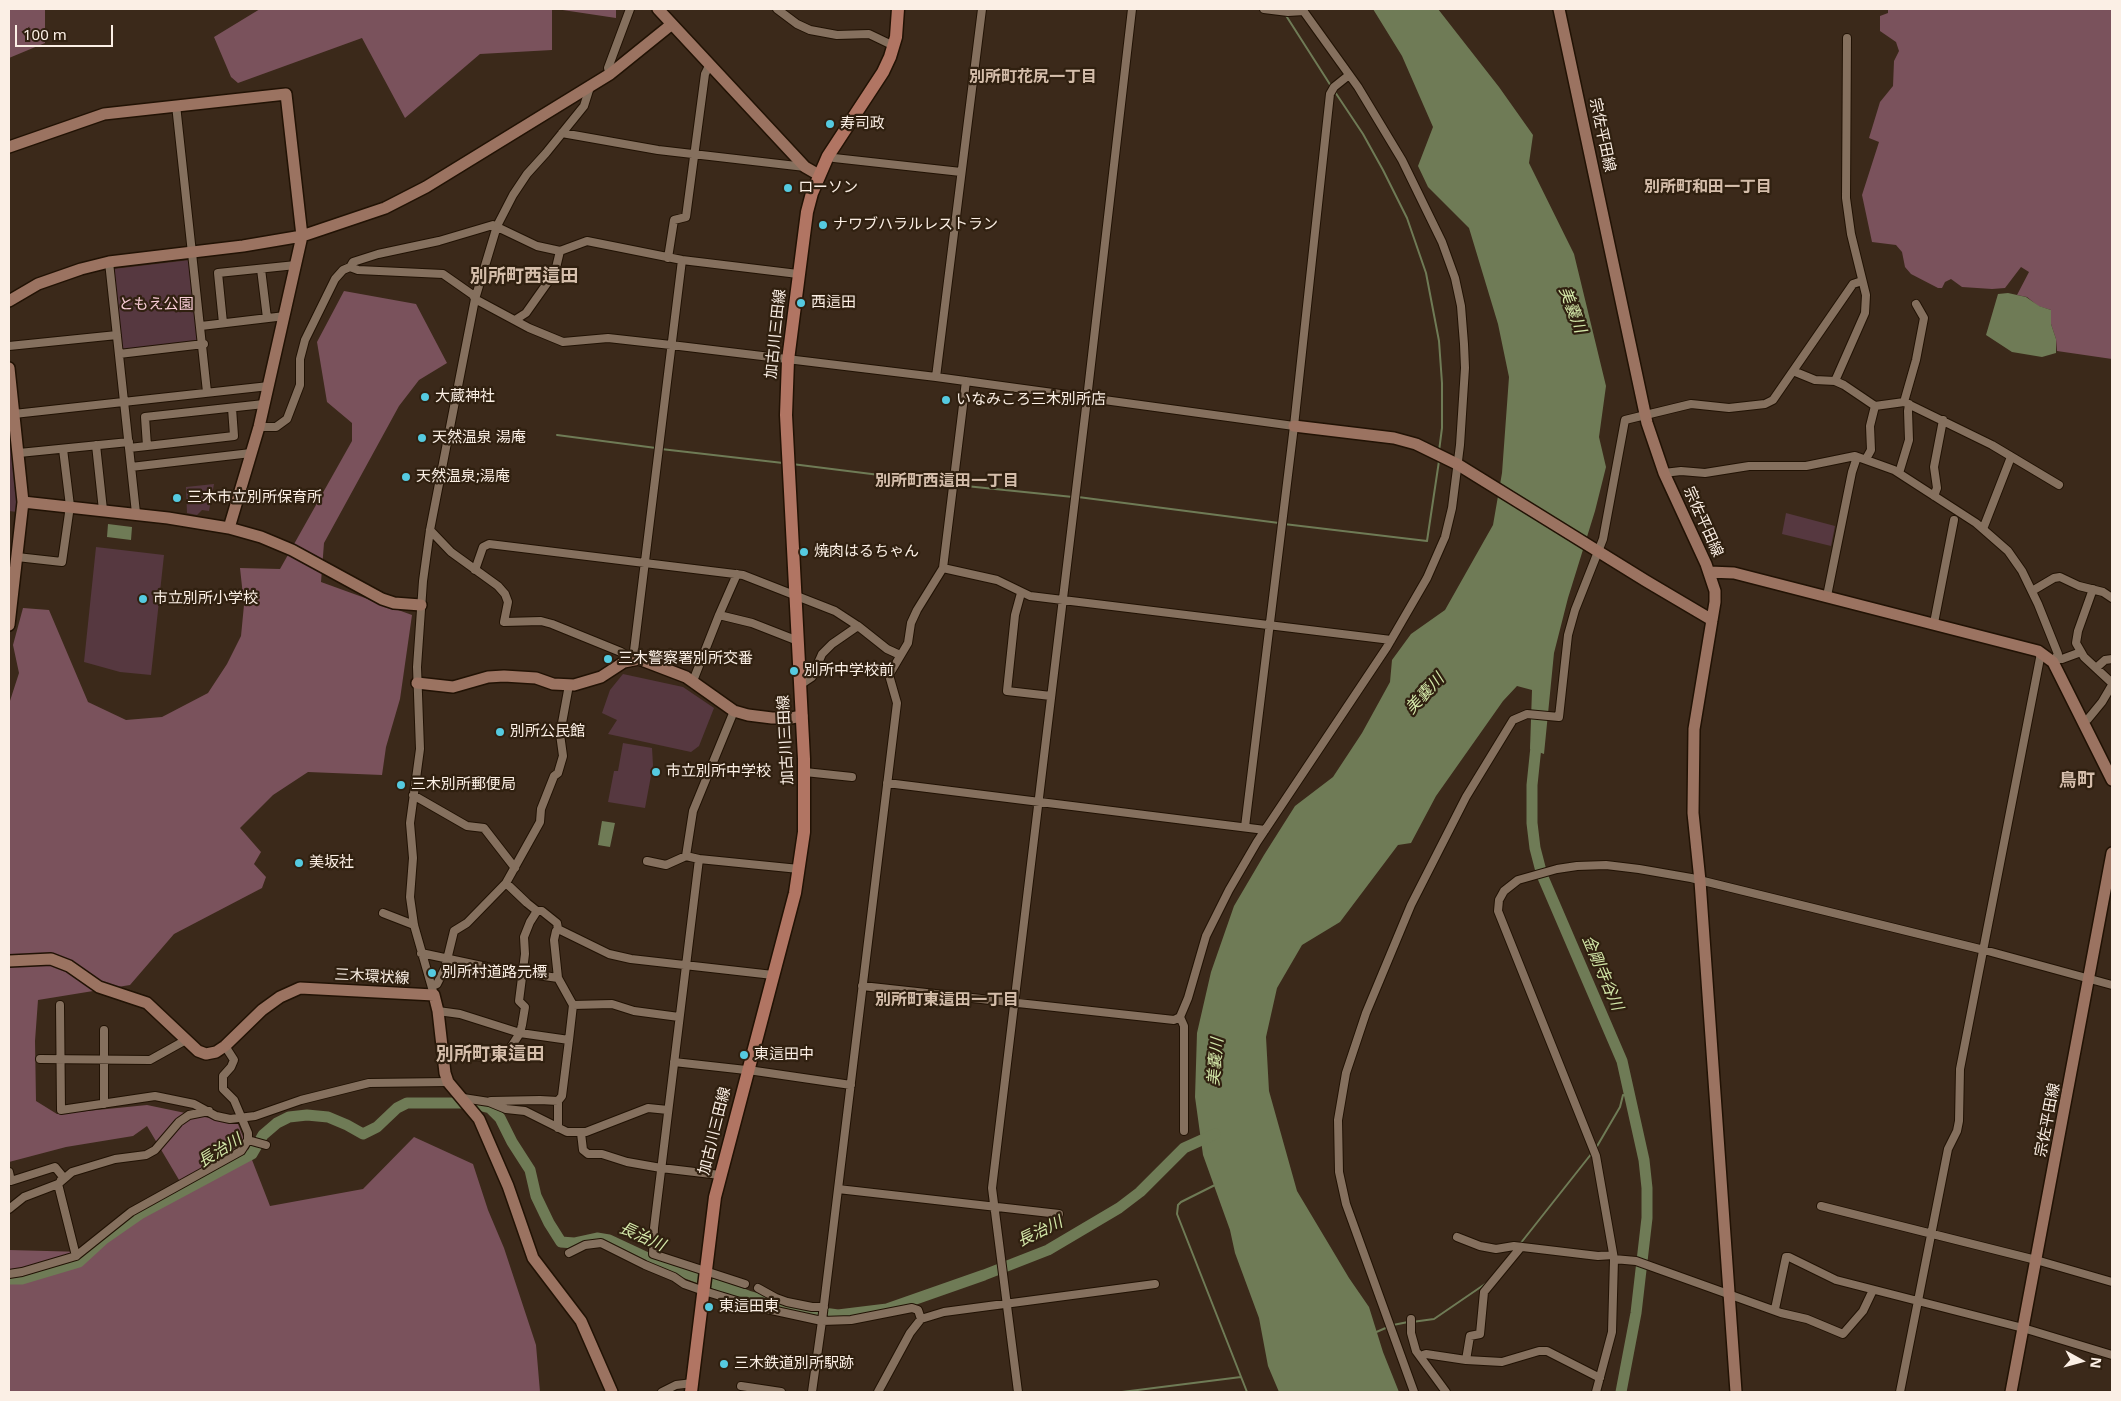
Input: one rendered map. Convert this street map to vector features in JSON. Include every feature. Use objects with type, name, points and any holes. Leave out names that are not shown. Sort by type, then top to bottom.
[{"type":"main road","name":"加古川三田線","points":[[692,1388],[712,1214],[720,1175],[794,893],[804,832],[805,772],[786,437],[788,360],[807,212],[819,175],[828,156],[883,72],[894,46],[898,9]]},
{"type":"street","points":[[610,74],[608,68],[630,9]]},
{"type":"street","points":[[658,9],[805,167],[819,175]]},
{"type":"street","points":[[777,9],[797,24],[810,30],[837,35],[869,34],[894,46]]},
{"type":"street","points":[[936,377],[982,9]]},
{"type":"street","points":[[1018,1392],[1003,1261],[992,1188],[1062,600],[1088,399],[1132,9]]},
{"type":"street","points":[[862,986],[1174,1020],[1180,1017],[1188,998],[1206,936],[1229,890],[1265,830],[1391,640],[1427,578],[1445,537],[1452,508],[1460,446],[1465,368],[1460,306],[1455,278],[1432,219],[1402,160],[1349,75],[1303,10],[1288,12],[1264,9]]},
{"type":"street","name":"宗佐平田線","points":[[1559,9],[1645,417],[1664,473],[1709,572],[1734,573],[1934,623],[2041,653],[2055,660],[2112,780]]},
{"type":"street","points":[[9,301],[38,284],[81,269],[109,262],[243,246],[302,236],[385,208],[426,187],[590,87],[610,74],[672,24]]},
{"type":"street","points":[[1834,381],[1865,313],[1866,295],[1851,234],[1846,198],[1846,38]]},
{"type":"street","points":[[668,258],[674,220],[686,217],[705,74],[710,64]]},
{"type":"street","points":[[1245,827],[1294,426],[1330,94],[1334,87],[1349,75]]},
{"type":"street","points":[[590,87],[584,106],[527,174],[513,195],[498,226],[475,300],[430,530],[421,605],[416,683],[420,749],[410,823],[413,858],[410,897],[414,926],[438,1011],[445,1073],[448,1082],[479,1118],[508,1186],[533,1258],[580,1321],[612,1392]]},
{"type":"street","points":[[9,147],[104,114],[286,94],[302,236],[259,427],[229,528]]},
{"type":"street","points":[[176,105],[204,344],[207,392]]},
{"type":"street","points":[[562,133],[694,155],[805,167]]},
{"type":"street","points":[[828,156],[961,172]]},
{"type":"street","points":[[259,427],[276,427],[287,419],[300,385],[300,359],[305,340],[335,279],[343,270],[350,267],[353,262],[378,254],[439,241],[493,225],[537,246],[560,251],[587,241],[668,258],[798,274]]},
{"type":"street","points":[[515,320],[526,313],[555,272],[560,251]]},
{"type":"street","points":[[633,659],[682,260]]},
{"type":"street","points":[[109,262],[136,513]]},
{"type":"street","points":[[223,323],[218,273],[296,265]]},
{"type":"street","points":[[350,267],[358,270],[443,274],[473,295],[475,300],[564,342],[608,338],[671,345],[936,377],[1088,399],[1394,438],[1416,444],[1457,464],[1646,582],[1712,620]]},
{"type":"street","points":[[261,269],[266,318]]},
{"type":"street","points":[[1414,1392],[1346,1204],[1339,1172],[1338,1120],[1346,1073],[1366,1013],[1419,888],[1466,797],[1513,720],[1528,714],[1559,717],[1568,635],[1575,610],[1599,552],[1617,470],[1625,420],[1645,417],[1691,404],[1730,408],[1765,404],[1773,400],[1853,284],[1862,281]]},
{"type":"street","points":[[1899,473],[1909,440],[1907,403],[1924,318],[1916,304]]},
{"type":"street","points":[[201,326],[285,316]]},
{"type":"street","points":[[9,346],[117,335]]},
{"type":"street","points":[[119,354],[204,344]]},
{"type":"street","points":[[9,368],[23,502],[9,625]]},
{"type":"street","points":[[1793,371],[1815,380],[1834,381],[1844,385],[1875,406],[1907,403],[1943,420],[2059,485]]},
{"type":"street","points":[[812,1392],[824,1307],[897,703],[889,675],[908,643],[911,623],[916,610],[943,568],[966,381]]},
{"type":"street","points":[[14,414],[269,386]]},
{"type":"street","points":[[147,446],[145,417],[264,404]]},
{"type":"street","points":[[1866,459],[1871,450],[1870,426],[1875,406]]},
{"type":"street","points":[[19,453],[96,445],[147,446],[234,436],[232,408]]},
{"type":"street","points":[[1934,496],[1937,488],[1934,467],[1940,448],[1943,420]]},
{"type":"street","points":[[96,445],[103,510]]},
{"type":"street","points":[[17,557],[62,562],[70,506],[63,449]]},
{"type":"street","points":[[131,467],[251,453]]},
{"type":"street","points":[[1664,473],[1681,471],[1705,473],[1749,466],[1806,466],[1846,457],[1866,459],[1899,473],[1983,529],[2008,551],[2022,571],[2032,591],[2058,654],[2055,660]]},
{"type":"street","points":[[1827,596],[1852,472],[1857,457]]},
{"type":"street","points":[[1983,529],[2011,457]]},
{"type":"street","points":[[23,502],[136,513],[229,528],[272,540],[382,599],[394,603],[421,605]]},
{"type":"street","points":[[1934,623],[1954,520]]},
{"type":"street","points":[[430,530],[451,552],[505,594],[508,602],[504,622],[541,621],[552,624],[621,652],[633,659]]},
{"type":"street","points":[[475,570],[483,547],[489,544],[743,575],[836,612],[858,626],[887,649],[900,655]]},
{"type":"street","points":[[943,568],[997,580],[1030,596],[1391,640]]},
{"type":"street","points":[[1709,572],[1715,591],[1715,602],[1694,729],[1693,813],[1700,881],[1736,1392]]},
{"type":"street","points":[[693,681],[737,574]]},
{"type":"street","points":[[2032,591],[2054,578],[2060,577],[2079,586],[2103,592],[2112,598]]},
{"type":"street","points":[[2083,721],[2088,719],[2102,702],[2112,684],[2081,652],[2076,642],[2093,589]]},
{"type":"street","points":[[1021,593],[1015,615],[1007,691],[1051,696]]},
{"type":"street","points":[[719,615],[752,623],[798,641]]},
{"type":"street","points":[[800,685],[812,677],[822,654],[858,626]]},
{"type":"street","points":[[2055,660],[2081,652]]},
{"type":"street","points":[[1900,1392],[1948,1149],[1957,1131],[1959,1121],[1960,1069],[2041,653]]},
{"type":"street","points":[[416,683],[453,687],[504,676],[536,678],[553,684],[569,685],[601,677],[624,662],[639,659],[693,681],[734,711],[772,718],[802,716]]},
{"type":"street","points":[[2096,668],[2105,660],[2112,659]]},
{"type":"street","points":[[433,990],[448,958],[454,931],[467,923],[506,883],[540,822],[541,809],[554,776],[558,773],[563,756],[560,734],[569,685]]},
{"type":"street","points":[[686,856],[693,811],[734,711]]},
{"type":"street","points":[[805,772],[852,777]]},
{"type":"street","points":[[887,783],[1265,830]]},
{"type":"street","points":[[413,795],[467,826],[484,828],[515,868]]},
{"type":"street","name":"宗佐平田線","points":[[2011,1392],[2090,979],[2112,853]]},
{"type":"street","points":[[647,860],[666,865],[686,856],[799,869]]},
{"type":"street","points":[[699,859],[654,1228],[653,1254],[746,1284]]},
{"type":"street","points":[[1596,1392],[1612,1332],[1613,1257],[1596,1156],[1498,911],[1499,900],[1504,891],[1518,880],[1557,869],[1576,866],[1606,865],[1691,878],[1984,950],[2112,985]]},
{"type":"street","points":[[506,883],[537,911],[542,911],[557,924],[558,929],[554,940],[558,978],[573,1005],[562,1096],[558,1101],[558,1128]]},
{"type":"street","points":[[444,1054],[504,1058],[520,1033],[525,1007],[519,1001],[526,954],[524,937],[537,911]]},
{"type":"street","points":[[383,913],[414,926]]},
{"type":"street","points":[[558,929],[609,954],[631,959],[773,975]]},
{"type":"street","points":[[421,953],[496,970],[558,978]]},
{"type":"street","name":"三木環状線","points":[[9,961],[51,959],[69,966],[99,987],[147,1003],[198,1051],[206,1054],[216,1052],[225,1046],[262,1010],[280,997],[300,988],[433,990]]},
{"type":"street","points":[[573,1005],[612,1004],[634,1011],[679,1017]]},
{"type":"street","points":[[60,1005],[61,1110],[155,1096],[184,1101],[209,1111],[216,1116],[230,1119],[255,1116],[301,1100],[369,1084],[448,1082]]},
{"type":"street","points":[[438,1011],[460,1014],[520,1033],[569,1040]]},
{"type":"street","points":[[1180,1017],[1184,1026],[1184,1131]]},
{"type":"street","points":[[104,1030],[104,1104]]},
{"type":"street","points":[[40,1059],[150,1060],[186,1040]]},
{"type":"street","points":[[9,1274],[76,1256],[131,1212],[241,1151],[248,1140],[248,1133],[234,1100],[223,1090],[221,1084],[222,1076],[231,1067],[234,1060],[225,1046]]},
{"type":"street","points":[[674,1062],[851,1085]]},
{"type":"street","points":[[465,1101],[558,1101]]},
{"type":"street","points":[[489,1102],[506,1109],[525,1111],[567,1132],[581,1133],[642,1109],[668,1110]]},
{"type":"street","points":[[46,1188],[72,1172],[116,1159],[146,1155],[155,1150],[179,1122],[189,1115],[209,1111]]},
{"type":"street","points":[[581,1133],[583,1150],[588,1154],[602,1154],[627,1162],[661,1168],[720,1175]]},
{"type":"street","points":[[248,1140],[266,1145]]},
{"type":"street","points":[[9,1172],[11,1181],[55,1167],[64,1178]]},
{"type":"street","points":[[9,1210],[24,1197],[58,1184],[64,1178]]},
{"type":"street","points":[[58,1184],[76,1256]]},
{"type":"street","points":[[838,1188],[1059,1214]]},
{"type":"street","points":[[1821,1206],[2036,1260],[2112,1282]]},
{"type":"street","points":[[1457,1237],[1480,1246],[1496,1249],[1514,1246],[1636,1261],[1775,1309],[1781,1313],[1807,1319],[1843,1334],[1863,1311],[1873,1290]]},
{"type":"street","points":[[569,1253],[585,1245],[601,1243],[645,1265],[674,1276],[684,1284],[753,1306],[822,1321],[851,1320],[912,1308],[918,1310],[922,1319]]},
{"type":"street","points":[[1466,1360],[1470,1336],[1480,1334],[1484,1292],[1521,1247]]},
{"type":"street","points":[[1775,1309],[1786,1257],[1836,1280],[2023,1328],[2112,1355]]},
{"type":"street","points":[[878,1392],[910,1333],[922,1319],[944,1312],[1155,1284]]},
{"type":"street","points":[[758,1288],[787,1302],[812,1307],[824,1307]]},
{"type":"street","points":[[1411,1319],[1411,1333],[1420,1356],[1446,1392]]},
{"type":"street","points":[[1420,1356],[1426,1354],[1466,1360],[1502,1362],[1539,1351],[1547,1351],[1600,1378]]},
{"type":"street","points":[[662,1392],[676,1385],[692,1388]]},
{"type":"street","points":[[741,1386],[781,1392]]},
{"type":"green space","name":"ともえ公園","points":[[190,260],[198,341],[122,351],[113,269]]},
{"type":"green space","points":[[9,427],[17,500],[17,512],[9,511]]},
{"type":"green space","points":[[214,484],[209,511],[202,510],[197,515],[187,513],[186,487]]},
{"type":"green space","points":[[1786,513],[1835,526],[1831,546],[1782,534]]},
{"type":"green space","points":[[96,547],[164,555],[151,675],[120,672],[84,662]]},
{"type":"green space","points":[[623,674],[683,687],[714,708],[699,746],[691,752],[608,734],[617,720],[602,713],[610,690]]},
{"type":"green space","points":[[623,743],[652,748],[653,765],[645,808],[608,802],[614,771],[618,771]]},
{"type":"shaded area","points":[[9,9],[45,9],[45,43],[9,58]]},
{"type":"shaded area","points":[[260,9],[552,9],[552,50],[480,54],[405,118],[362,38],[238,83],[231,77],[214,37]]},
{"type":"shaded area","points":[[556,9],[616,9],[616,18]]},
{"type":"shaded area","points":[[1888,9],[2112,9],[2112,359],[2057,351],[2056,339],[2051,324],[2051,310],[2038,306],[2027,297],[2017,295],[2029,272],[2021,267],[2005,288],[1962,287],[1951,279],[1945,282],[1942,288],[1938,288],[1911,274],[1905,267],[1902,252],[1896,245],[1872,242],[1862,195],[1879,142],[1869,138],[1880,102],[1893,86],[1894,61],[1899,51],[1896,42],[1880,31],[1880,16],[1888,13]]},
{"type":"shaded area","points":[[344,291],[416,304],[447,363],[419,380],[399,406],[324,543],[321,582],[412,615],[400,699],[386,747],[382,775],[308,772],[273,795],[240,828],[261,852],[254,864],[266,877],[262,888],[174,934],[130,985],[38,1000],[35,1041],[36,1101],[57,1114],[147,1105],[238,1124],[270,1206],[363,1189],[414,1137],[473,1164],[488,1210],[504,1248],[536,1345],[540,1392],[9,1392],[9,1250],[85,1252],[105,1243],[182,1185],[147,1126],[133,1136],[66,1147],[9,1162],[9,704],[19,673],[13,645],[23,608],[49,610],[88,702],[126,720],[162,717],[208,693],[227,664],[241,636],[244,605],[240,568],[280,569],[352,441],[352,423],[327,402],[317,342]]},
{"type":"water","name":"美嚢川","points":[[1373,9],[1438,9],[1499,87],[1533,135],[1529,163],[1574,254],[1606,386],[1599,437],[1606,467],[1554,653],[1544,754],[1530,749],[1532,690],[1517,686],[1503,701],[1436,796],[1411,843],[1398,845],[1340,922],[1302,945],[1277,988],[1266,1037],[1269,1091],[1297,1191],[1349,1278],[1369,1307],[1383,1352],[1399,1392],[1279,1392],[1268,1366],[1259,1318],[1235,1253],[1230,1230],[1203,1155],[1195,1097],[1197,1033],[1211,972],[1234,906],[1295,806],[1333,777],[1362,733],[1390,682],[1392,660],[1411,634],[1445,610],[1493,525],[1502,473],[1509,377],[1498,324],[1469,228],[1428,187],[1418,166],[1433,127],[1402,56]]},
{"type":"water","points":[[2008,293],[2026,297],[2039,306],[2051,310],[2051,324],[2056,339],[2056,353],[2042,357],[2012,352],[1986,335],[1998,294]]},
{"type":"water","points":[[108,524],[132,527],[131,540],[107,537]]},
{"type":"water","points":[[602,821],[615,823],[610,847],[598,845]]},
{"type":"waterway","points":[[1285,14],[1331,86]]},
{"type":"waterway","points":[[1335,92],[1363,134],[1383,170],[1407,218],[1426,273],[1439,341],[1442,383],[1442,428],[1439,451]]},
{"type":"waterway","points":[[557,435],[656,448]]},
{"type":"waterway","points":[[661,449],[783,463]]},
{"type":"waterway","points":[[1284,524],[1427,541],[1439,461]]},
{"type":"waterway","points":[[792,464],[951,484]]},
{"type":"waterway","points":[[956,485],[1073,497]]},
{"type":"waterway","points":[[1078,497],[1279,523]]},
{"type":"waterway","name":"金剛寺谷川","points":[[1537,737],[1532,785],[1532,823],[1535,848],[1542,875],[1622,1061],[1644,1160],[1647,1188],[1647,1218],[1636,1313],[1621,1392]]},
{"type":"waterway","points":[[1596,1148],[1620,1107],[1623,1095],[1631,1096]]},
{"type":"waterway","name":"長治川","points":[[9,1279],[22,1279],[79,1262],[104,1239],[140,1214],[252,1154],[263,1135],[277,1123],[289,1117],[307,1115],[328,1117],[363,1134],[377,1127],[397,1108],[407,1103],[471,1103],[490,1108],[500,1118],[512,1142],[530,1170],[536,1196],[561,1242],[574,1243],[597,1238],[609,1240],[654,1261],[748,1296],[794,1309],[838,1315],[887,1309],[1048,1250],[1119,1208],[1140,1192],[1184,1148],[1215,1134]]},
{"type":"waterway","points":[[1520,1244],[1592,1153]]},
{"type":"waterway","points":[[1215,1185],[1181,1202],[1178,1205],[1177,1214],[1247,1392]]},
{"type":"waterway","points":[[1412,1322],[1434,1319],[1488,1282]]},
{"type":"waterway","points":[[1393,1325],[1408,1322]]},
{"type":"waterway","points":[[1374,1333],[1388,1327]]},
{"type":"waterway","points":[[1122,1392],[1241,1377]]},
{"type":"place","name":"寿司政","points":[[830,124]]},
{"type":"place","name":"ローソン","points":[[788,188]]},
{"type":"place","name":"ナワブハラルレストラン","points":[[823,225]]},
{"type":"place","name":"西這田","points":[[801,303]]},
{"type":"place","name":"大蔵神社","points":[[425,397]]},
{"type":"place","name":"いなみころ三木別所店","points":[[946,400]]},
{"type":"place","name":"天然温泉 湯庵","points":[[422,438]]},
{"type":"place","name":"天然温泉;湯庵","points":[[406,477]]},
{"type":"place","name":"三木市立別所保育所","points":[[177,498]]},
{"type":"place","name":"焼肉はるちゃん","points":[[804,552]]},
{"type":"place","name":"市立別所小学校","points":[[143,599]]},
{"type":"place","name":"三木警察署別所交番","points":[[608,659]]},
{"type":"place","name":"別所中学校前","points":[[794,671]]},
{"type":"place","name":"別所公民館","points":[[500,732]]},
{"type":"place","name":"市立別所中学校","points":[[656,772]]},
{"type":"place","name":"三木別所郵便局","points":[[401,785]]},
{"type":"place","name":"美坂社","points":[[299,863]]},
{"type":"place","name":"別所村道路元標","points":[[432,973]]},
{"type":"place","name":"東這田中","points":[[744,1055]]},
{"type":"place","name":"東這田東","points":[[709,1307]]},
{"type":"place","name":"三木鉄道別所駅跡","points":[[724,1364]]},
{"type":"district","name":"別所町花尻一丁目","points":[[1033,77]]},
{"type":"district","name":"別所町和田一丁目","points":[[1708,187]]},
{"type":"district","name":"別所町西這田","points":[[524,277]]},
{"type":"district","name":"別所町西這田一丁目","points":[[947,481]]},
{"type":"district","name":"鳥町","points":[[2077,781]]},
{"type":"district","name":"別所町東這田一丁目","points":[[947,1000]]},
{"type":"district","name":"別所町東這田","points":[[490,1055]]}]
